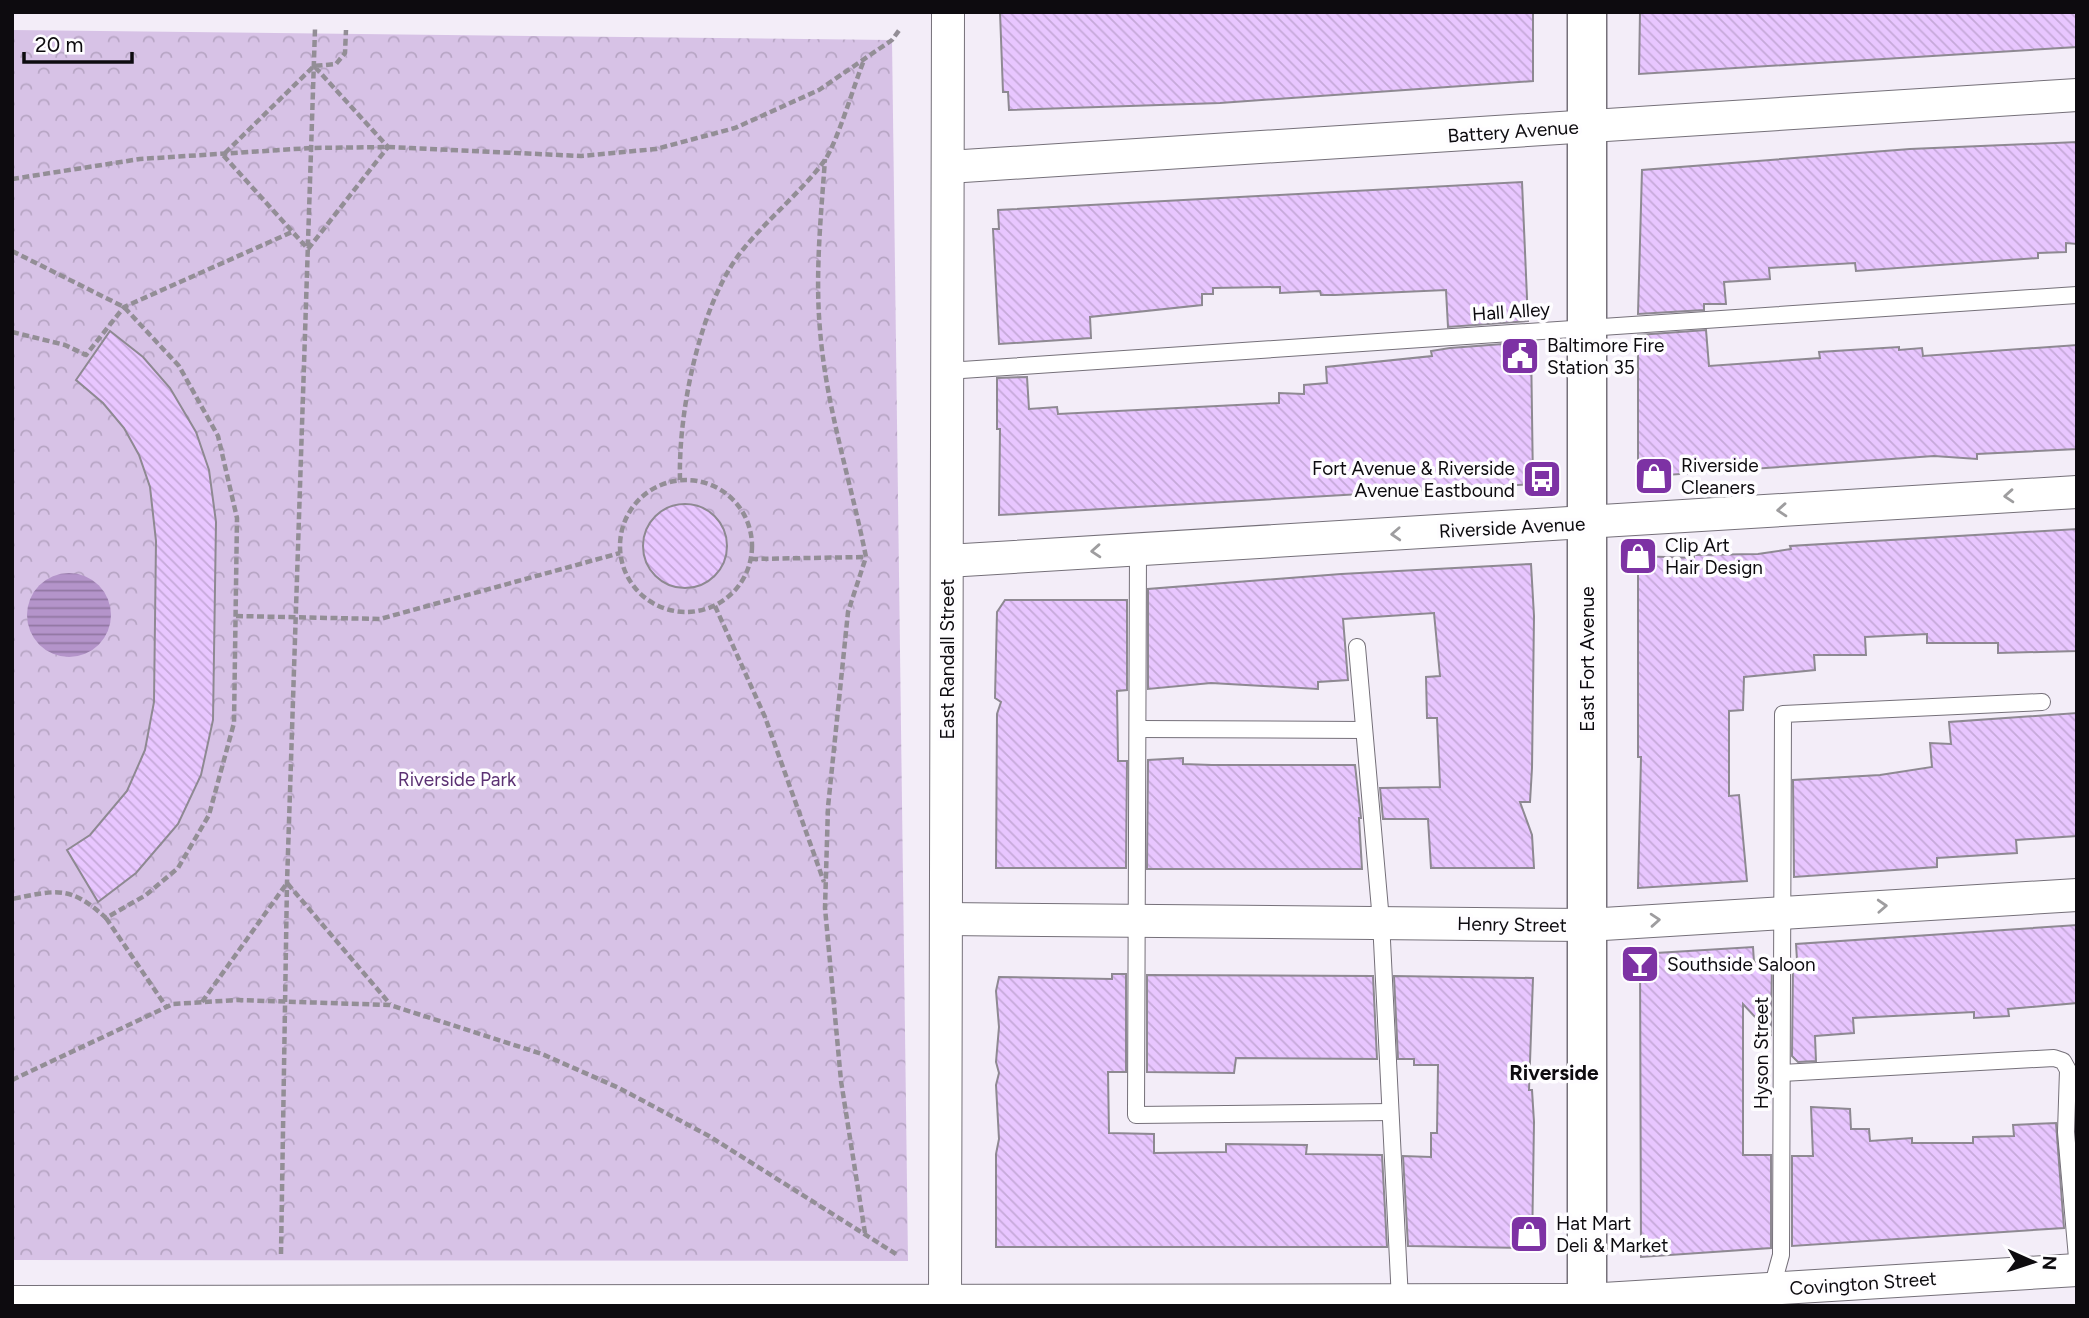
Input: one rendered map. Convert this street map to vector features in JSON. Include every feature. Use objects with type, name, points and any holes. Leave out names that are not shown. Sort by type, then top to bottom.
[{"type":"street","name":"East Randall Street","points":[[945,1302],[948,12]]},
{"type":"street","name":"East Fort Avenue","points":[[1587,12],[1587,1303]]},
{"type":"street","name":"Battery Avenue","points":[[948,166],[2077,95]]},
{"type":"street","name":"Riverside Avenue","points":[[947,561],[2077,492]]},
{"type":"street","name":"Henry Street","points":[[946,919],[1587,925],[2077,895]]},
{"type":"street","name":"Covington Street","points":[[12,1302],[1400,1300],[1587,1303],[1770,1297],[2077,1270]]},
{"type":"lane","name":"Hall Alley","points":[[947,371],[2077,295]]},
{"type":"lane","points":[[1138,548],[1139,919],[1136,1115],[1390,1112]]},
{"type":"lane","points":[[1357,647],[1381,921],[1400,1300]]},
{"type":"lane","name":"Hyson Street","points":[[1770,1297],[1781,1255],[1783,713],[2042,702]]},
{"type":"lane","points":[[1138,729],[1364,730]]},
{"type":"lane","points":[[1782,1073],[2054,1058],[2063,1061],[2068,1070],[2066,1132],[2077,1258]]},
{"type":"path","points":[[12,180],[140,159],[312,148],[388,147],[581,156],[656,149],[735,128],[819,90],[892,40],[901,29]]},
{"type":"path","points":[[281,1254],[288,883],[315,30]]},
{"type":"path","points":[[223,155],[314,66],[336,64],[345,53],[346,30]]},
{"type":"path","points":[[864,59],[825,159],[817,275],[820,333],[828,394],[866,557],[848,612],[828,807],[825,886],[841,1081],[865,1234]]},
{"type":"path","points":[[314,66],[388,147]]},
{"type":"path","points":[[308,249],[388,147]]},
{"type":"path","points":[[223,155],[308,249]]},
{"type":"path","points":[[680,480],[679,447],[688,386],[719,290],[743,249],[825,159]]},
{"type":"path","points":[[12,332],[65,345],[86,355],[124,307],[292,232]]},
{"type":"path","points":[[12,251],[124,307],[179,366],[218,436],[237,518],[234,723],[209,815],[178,868],[146,895],[106,918]]},
{"type":"path","points":[[680,480],[701,481],[720,489],[736,502],[747,519],[752,538],[751,559],[745,578],[732,594],[715,606],[695,612],[673,612],[654,604],[637,591],[626,573],[620,553],[621,532],[629,513],[643,496],[660,485],[680,480]]},
{"type":"path","points":[[236,616],[380,619],[620,553]]},
{"type":"path","points":[[751,559],[866,557]]},
{"type":"path","points":[[715,606],[774,741],[825,886]]},
{"type":"path","points":[[202,1002],[288,883]]},
{"type":"path","points":[[288,883],[390,1005]]},
{"type":"path","points":[[12,899],[52,891],[83,897],[106,918],[167,1007]]},
{"type":"path","points":[[12,1080],[167,1007],[237,1000],[286,1004],[390,1005],[542,1054],[620,1088],[709,1136],[896,1254]]},
{"type":"green space","name":"Riverside Park","points":[[12,30],[892,40],[908,1261],[12,1260]]},
{"type":"shaded area","points":[[61,573],[77,573],[93,580],[104,591],[111,607],[108,631],[99,645],[77,657],[61,657],[45,650],[34,639],[27,623],[27,607],[34,591],[45,580]]},
{"type":"building","points":[[1000,12],[1533,12],[1533,81],[1220,103],[1009,110],[1008,92],[1003,92]]},
{"type":"building","points":[[1640,12],[2077,12],[2077,47],[1639,74]]},
{"type":"building","points":[[2077,142],[2077,244],[2066,243],[2066,252],[2038,253],[2038,258],[1856,271],[1855,263],[1769,268],[1770,279],[1724,282],[1726,304],[1704,304],[1704,310],[1638,314],[1642,170],[1910,149]]},
{"type":"building","points":[[1522,182],[1528,321],[1448,327],[1446,290],[1321,295],[1320,291],[1280,293],[1280,287],[1213,288],[1213,294],[1202,294],[1202,305],[1090,317],[1091,338],[999,344],[993,229],[999,229],[998,210]]},
{"type":"building","points":[[1706,330],[1709,366],[1820,358],[1819,352],[1899,347],[1899,350],[1922,348],[1923,356],[2077,345],[2077,449],[1977,454],[1977,459],[1934,456],[1638,477],[1638,335]]},
{"type":"building","points":[[110,331],[143,357],[170,388],[196,432],[209,470],[216,522],[213,720],[201,775],[178,824],[136,873],[98,902],[67,850],[90,835],[127,791],[145,750],[154,702],[156,541],[150,487],[139,455],[124,428],[103,403],[76,380]]},
{"type":"building","points":[[1529,342],[1533,484],[999,515],[1000,429],[997,429],[997,378],[1027,377],[1029,409],[1057,407],[1058,414],[1279,403],[1279,393],[1304,394],[1304,385],[1327,383],[1326,367],[1432,356],[1431,351],[1450,348]]},
{"type":"building","points":[[685,504],[701,507],[715,516],[724,530],[727,546],[724,562],[715,576],[701,585],[685,588],[669,585],[655,576],[646,562],[643,546],[646,530],[655,516],[669,507]]},
{"type":"building","points":[[2077,529],[2077,651],[1998,653],[1998,643],[1927,643],[1927,634],[1865,637],[1866,655],[1814,655],[1815,670],[1744,677],[1743,710],[1729,711],[1729,796],[1739,795],[1747,881],[1638,888],[1641,757],[1638,757],[1638,556],[1694,558],[1694,555],[1758,554],[1791,549],[1790,546]]},
{"type":"building","points":[[1531,564],[1534,616],[1532,768],[1530,802],[1520,802],[1532,835],[1534,868],[1431,868],[1428,819],[1383,819],[1380,788],[1440,787],[1437,718],[1427,718],[1426,677],[1440,676],[1434,613],[1343,619],[1348,680],[1318,682],[1318,689],[1211,683],[1148,689],[1148,589],[1341,574]]},
{"type":"building","points":[[1005,600],[1127,600],[1127,690],[1117,691],[1118,761],[1127,761],[1126,868],[996,868],[997,714],[1001,702],[995,698],[997,612]]},
{"type":"building","points":[[2077,713],[2077,836],[2016,840],[2017,853],[1937,858],[1937,867],[1794,877],[1793,780],[1880,775],[1932,767],[1930,743],[1951,744],[1949,722]]},
{"type":"building","points":[[1183,758],[1183,764],[1355,765],[1361,818],[1362,869],[1147,869],[1148,760]]},
{"type":"building","points":[[2077,925],[2077,1003],[2008,1009],[2009,1016],[1974,1018],[1974,1012],[1853,1018],[1854,1033],[1815,1036],[1816,1061],[1798,1062],[1792,1056],[1793,960],[1797,960],[1796,944]]},
{"type":"building","points":[[1753,947],[1754,962],[1772,961],[1771,1034],[1743,1004],[1743,1155],[1771,1155],[1771,1248],[1641,1257],[1640,954]]},
{"type":"building","points":[[1112,974],[1126,974],[1126,1072],[1108,1072],[1109,1133],[1154,1134],[1154,1153],[1226,1152],[1226,1144],[1307,1145],[1306,1154],[1382,1155],[1387,1247],[996,1247],[996,1154],[999,1139],[996,1085],[999,1073],[996,1062],[999,1027],[996,991],[999,977],[1112,979]]},
{"type":"building","points":[[1147,975],[1373,976],[1377,1059],[1236,1058],[1234,1073],[1147,1072]]},
{"type":"building","points":[[1394,976],[1533,978],[1529,1090],[1532,1090],[1534,1122],[1532,1248],[1408,1246],[1403,1156],[1431,1157],[1431,1133],[1437,1133],[1438,1065],[1414,1065],[1414,1059],[1398,1059]]},
{"type":"building","points":[[1811,1107],[1850,1109],[1851,1129],[1869,1129],[1870,1141],[1912,1138],[1912,1143],[1973,1143],[1973,1137],[2014,1136],[2013,1125],[2056,1123],[2064,1228],[1792,1246],[1792,1156],[1813,1156]]},
{"type":"place","name":"Baltimore Fire Station 35","points":[[1520,356]]},
{"type":"place","name":"Riverside Cleaners","points":[[1654,476]]},
{"type":"place","name":"Fort Avenue & Riverside Avenue Eastbound","points":[[1542,479]]},
{"type":"place","name":"Clip Art Hair Design","points":[[1638,556]]},
{"type":"place","name":"Southside Saloon","points":[[1640,964]]},
{"type":"place","name":"Hat Mart Deli & Market","points":[[1529,1234]]},
{"type":"district","name":"Riverside","points":[[1554,1073]]}]
